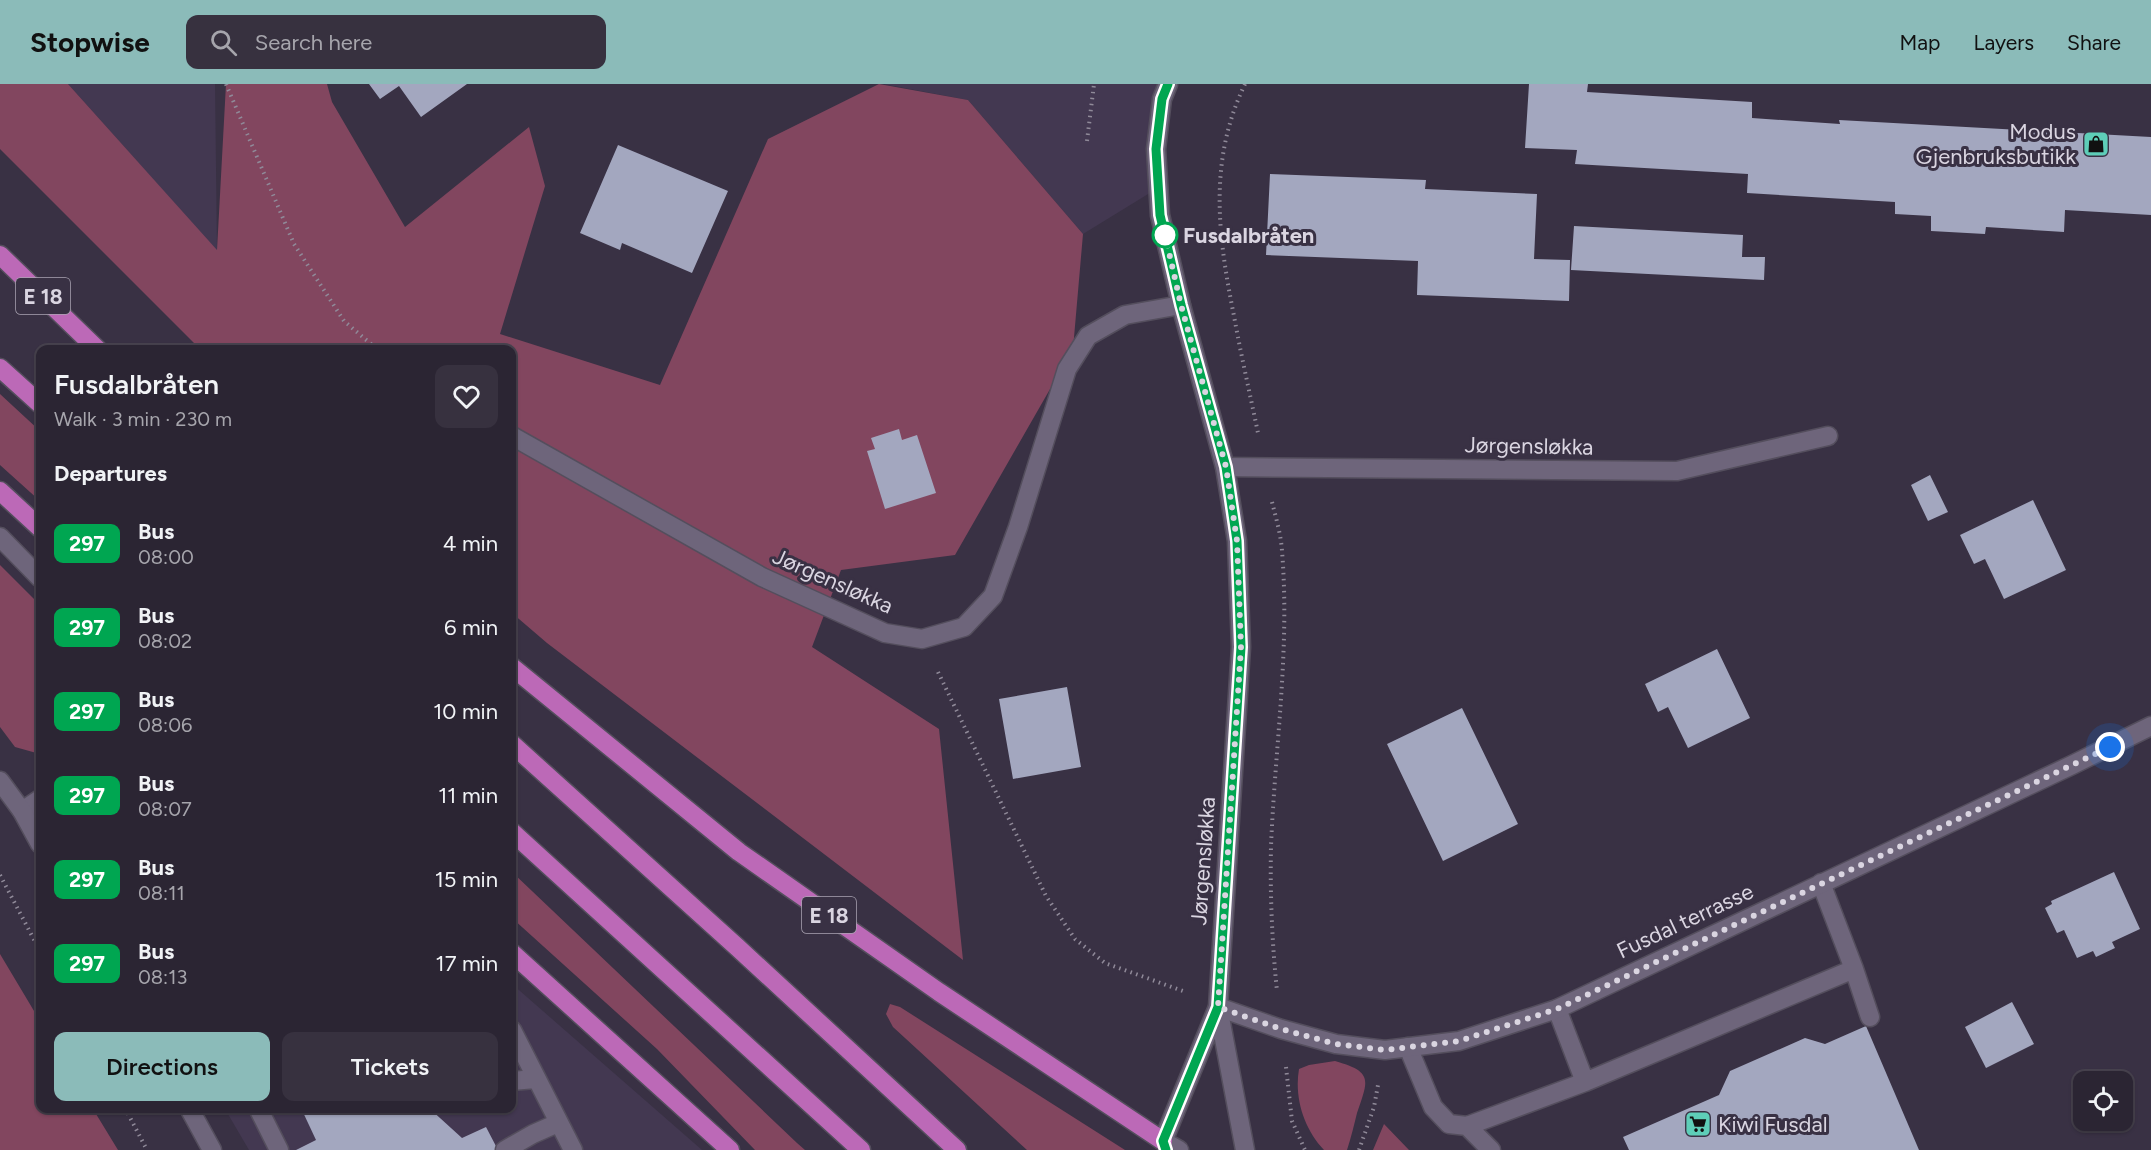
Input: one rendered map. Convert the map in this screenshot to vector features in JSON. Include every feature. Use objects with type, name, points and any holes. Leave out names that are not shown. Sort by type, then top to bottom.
[{"type":"highway","name":"E 18","points":[[0,255],[92,343]]},
{"type":"highway","points":[[0,368],[36,400]]},
{"type":"highway","points":[[0,491],[36,524]]},
{"type":"highway","name":"E 18","points":[[516,670],[739,852],[1164,1146]]},
{"type":"highway","points":[[516,748],[957,1150]]},
{"type":"highway","points":[[516,836],[861,1150]]},
{"type":"highway","points":[[516,957],[730,1150]]},
{"type":"street","name":"Jørgensløkka","points":[[1168,84],[1162,99],[1156,149],[1160,215],[1181,305],[1226,467],[1237,541],[1241,647],[1218,1007],[1245,1150]]},
{"type":"street","name":"Jørgensløkka","points":[[516,438],[762,577],[885,633],[922,639],[964,627],[993,596],[1018,528],[1067,369],[1088,336],[1125,315],[1181,305]]},
{"type":"street","name":"Jørgensløkka","points":[[1226,467],[1677,471],[1828,436]]},
{"type":"street","points":[[0,537],[36,574]]},
{"type":"street","name":"Fusdal terrasse","points":[[1218,1007],[1281,1029],[1336,1044],[1385,1050],[1459,1041],[1557,1009],[2151,726]]},
{"type":"street","points":[[0,781],[22,811],[36,837]]},
{"type":"street","points":[[22,811],[36,802]]},
{"type":"street","points":[[1821,883],[1870,1017]]},
{"type":"street","points":[[1408,1047],[1433,1107],[1449,1124],[1467,1126],[1586,1082],[1854,969]]},
{"type":"street","name":"Jørgensløkka","points":[[1164,1146],[1218,1007]]},
{"type":"street","points":[[1557,1009],[1586,1082]]},
{"type":"street","points":[[516,1039],[573,1150]]},
{"type":"street","points":[[516,1081],[535,1079]]},
{"type":"street","points":[[192,1113],[212,1150]]},
{"type":"street","points":[[260,1113],[279,1150]]},
{"type":"street","points":[[505,1150],[558,1123]]},
{"type":"street","points":[[1467,1126],[1491,1150]]},
{"type":"street","points":[[1164,1146],[1179,1150]]},
{"type":"path","points":[[226,84],[294,244],[344,321],[372,345]]},
{"type":"path","points":[[1087,141],[1094,84]]},
{"type":"path","points":[[922,639],[1046,896],[1075,939],[1105,963],[1179,989],[1218,1007]]},
{"type":"path","points":[[0,875],[36,943]]},
{"type":"path","points":[[1359,1150],[1374,1107],[1385,1050]]},
{"type":"path","points":[[128,1113],[147,1150]]},
{"type":"shaded area","points":[[0,84],[68,84],[217,250],[226,84],[327,84],[332,102],[405,227],[529,127],[545,186],[500,334],[660,385],[768,139],[879,84],[968,100],[1083,234],[1073,349],[955,555],[841,570],[812,647],[939,729],[963,960],[547,643],[516,616],[516,345],[196,345],[0,149]]},
{"type":"shaded area","points":[[68,84],[215,84],[217,251]]},
{"type":"shaded area","points":[[883,84],[1157,84],[1153,191],[1083,234],[968,100]]},
{"type":"shaded area","points":[[0,394],[36,427],[36,497],[0,465]]},
{"type":"shaded area","points":[[0,565],[36,601],[36,753],[15,747],[0,727]]},
{"type":"shaded area","points":[[516,876],[805,1150],[755,1150],[657,1049],[516,922]]},
{"type":"shaded area","points":[[0,954],[36,1014],[36,1113],[95,1113],[118,1150],[0,1150]]},
{"type":"shaded area","points":[[516,987],[702,1150],[249,1150],[227,1113],[516,1113]]},
{"type":"shaded area","points":[[890,1004],[900,1007],[1125,1150],[1027,1150],[893,1027],[886,1014]]},
{"type":"shaded area","points":[[1335,1061],[1356,1069],[1365,1079],[1364,1092],[1347,1150],[1324,1150],[1311,1133],[1299,1102],[1299,1069]]},
{"type":"shaded area","points":[[1384,1124],[1409,1150],[1373,1150]]},
{"type":"building","points":[[369,84],[467,84],[421,117],[399,86],[380,99]]},
{"type":"building","points":[[1529,84],[1588,84],[1587,92],[1752,102],[1752,118],[1840,124],[1839,120],[2151,137],[2151,215],[2065,210],[2064,232],[1986,227],[1985,234],[1931,231],[1931,216],[1895,214],[1895,202],[1747,193],[1748,174],[1575,164],[1577,150],[1525,148]]},
{"type":"building","points":[[618,145],[728,191],[692,273],[622,243],[620,250],[580,233]]},
{"type":"building","points":[[1270,174],[1426,180],[1425,189],[1537,194],[1534,259],[1570,260],[1569,301],[1417,295],[1418,261],[1266,255]]},
{"type":"building","points":[[1574,226],[1743,235],[1742,257],[1765,257],[1764,280],[1571,270]]},
{"type":"building","points":[[899,429],[902,440],[917,435],[936,493],[885,509],[867,451],[875,449],[871,438]]},
{"type":"building","points":[[1930,475],[1948,512],[1928,521],[1911,485]]},
{"type":"building","points":[[2033,500],[2066,570],[2004,599],[1985,559],[1974,564],[1960,535]]},
{"type":"building","points":[[1717,649],[1750,718],[1688,748],[1668,707],[1658,712],[1645,684]]},
{"type":"building","points":[[1067,687],[1081,767],[1013,779],[999,699]]},
{"type":"building","points":[[1462,708],[1518,824],[1443,861],[1387,744]]},
{"type":"building","points":[[2114,872],[2140,929],[2112,942],[2115,948],[2096,957],[2093,951],[2077,958],[2064,930],[2057,933],[2045,908],[2052,904],[2051,901]]},
{"type":"building","points":[[2012,1002],[2034,1044],[1986,1068],[1965,1027]]},
{"type":"building","points":[[1866,1026],[1919,1150],[1629,1150],[1623,1137],[1719,1095],[1730,1071],[1805,1038],[1825,1044]]},
{"type":"building","points":[[303,1113],[434,1113],[462,1138],[486,1127],[498,1150],[296,1150],[316,1140]]},
{"type":"bus line","name":"297","points":[[1166,1150],[1163,1141],[1218,1007],[1241,647],[1237,541],[1226,467],[1181,305],[1160,215],[1156,149],[1162,99],[1168,84]]},
{"type":"place","name":"Modus Gjenbruksbutikk","points":[[2096,144]]},
{"type":"place","name":"Fusdalbråten","points":[[1165,235]]},
{"type":"place","name":"Kiwi Fusdal","points":[[1698,1124]]},
{"type":"route","points":[[1165,235],[1181,305],[1226,467],[1237,541],[1241,647],[1218,1007],[1281,1029],[1336,1044],[1385,1050],[1459,1041],[1557,1009],[2110,747]]}]
